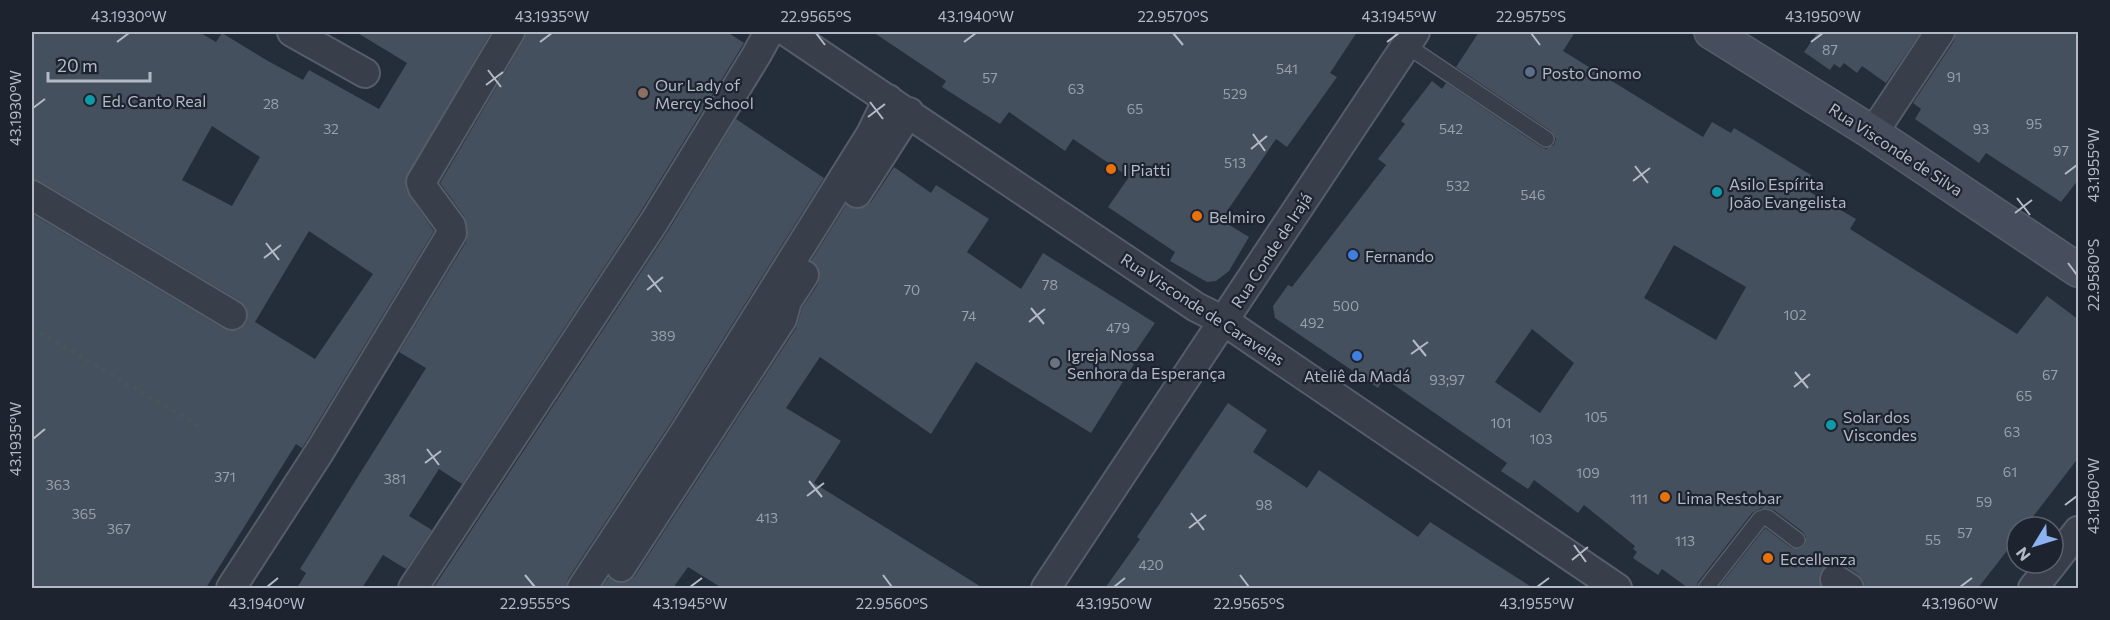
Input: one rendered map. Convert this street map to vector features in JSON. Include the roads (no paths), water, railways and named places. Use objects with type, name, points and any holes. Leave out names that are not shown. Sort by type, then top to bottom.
[{"type":"main road","name":"Rua Visconde de Silva","points":[[1711,32],[1873,134],[2079,270]]},
{"type":"street","points":[[292,32],[365,73]]},
{"type":"street","points":[[231,588],[320,451],[452,233],[452,226],[423,188],[421,182],[510,32]]},
{"type":"street","points":[[412,588],[654,222],[769,32]]},
{"type":"street","name":"Rua Visconde de Caravelas","points":[[787,32],[1196,306],[1224,321],[1617,588]]},
{"type":"street","points":[[1873,134],[1940,32]]},
{"type":"street","name":"Rua Conde de Irajá","points":[[1046,588],[1411,38]]},
{"type":"street","points":[[621,567],[782,319],[787,301],[899,106]]},
{"type":"street","points":[[582,588],[684,433],[871,134],[899,106]]},
{"type":"street","points":[[32,195],[232,315]]},
{"type":"street","points":[[2065,548],[2079,531]]},
{"type":"street","points":[[2032,588],[2043,575]]},
{"type":"lane","points":[[1411,38],[1546,139]]},
{"type":"lane","points":[[1706,588],[1760,519],[1768,518],[1797,540]]},
{"type":"place","name":"Posto Gnomo","points":[[1530,72]]},
{"type":"place","name":"Our Lady of Mercy School","points":[[643,93]]},
{"type":"place","name":"Ed. Canto Real","points":[[90,100]]},
{"type":"place","name":"I Piatti","points":[[1111,169]]},
{"type":"place","name":"Asilo Espírita João Evangelista","points":[[1717,192]]},
{"type":"place","name":"Belmiro","points":[[1197,216]]},
{"type":"place","name":"Fernando","points":[[1353,255]]},
{"type":"place","name":"Ateliê da Madá","points":[[1357,356]]},
{"type":"place","name":"Igreja Nossa Senhora da Esperança","points":[[1055,363]]},
{"type":"place","name":"Solar dos Viscondes","points":[[1831,425]]},
{"type":"place","name":"Lima Restobar","points":[[1665,497]]},
{"type":"place","name":"Eccellenza","points":[[1768,558]]}]
